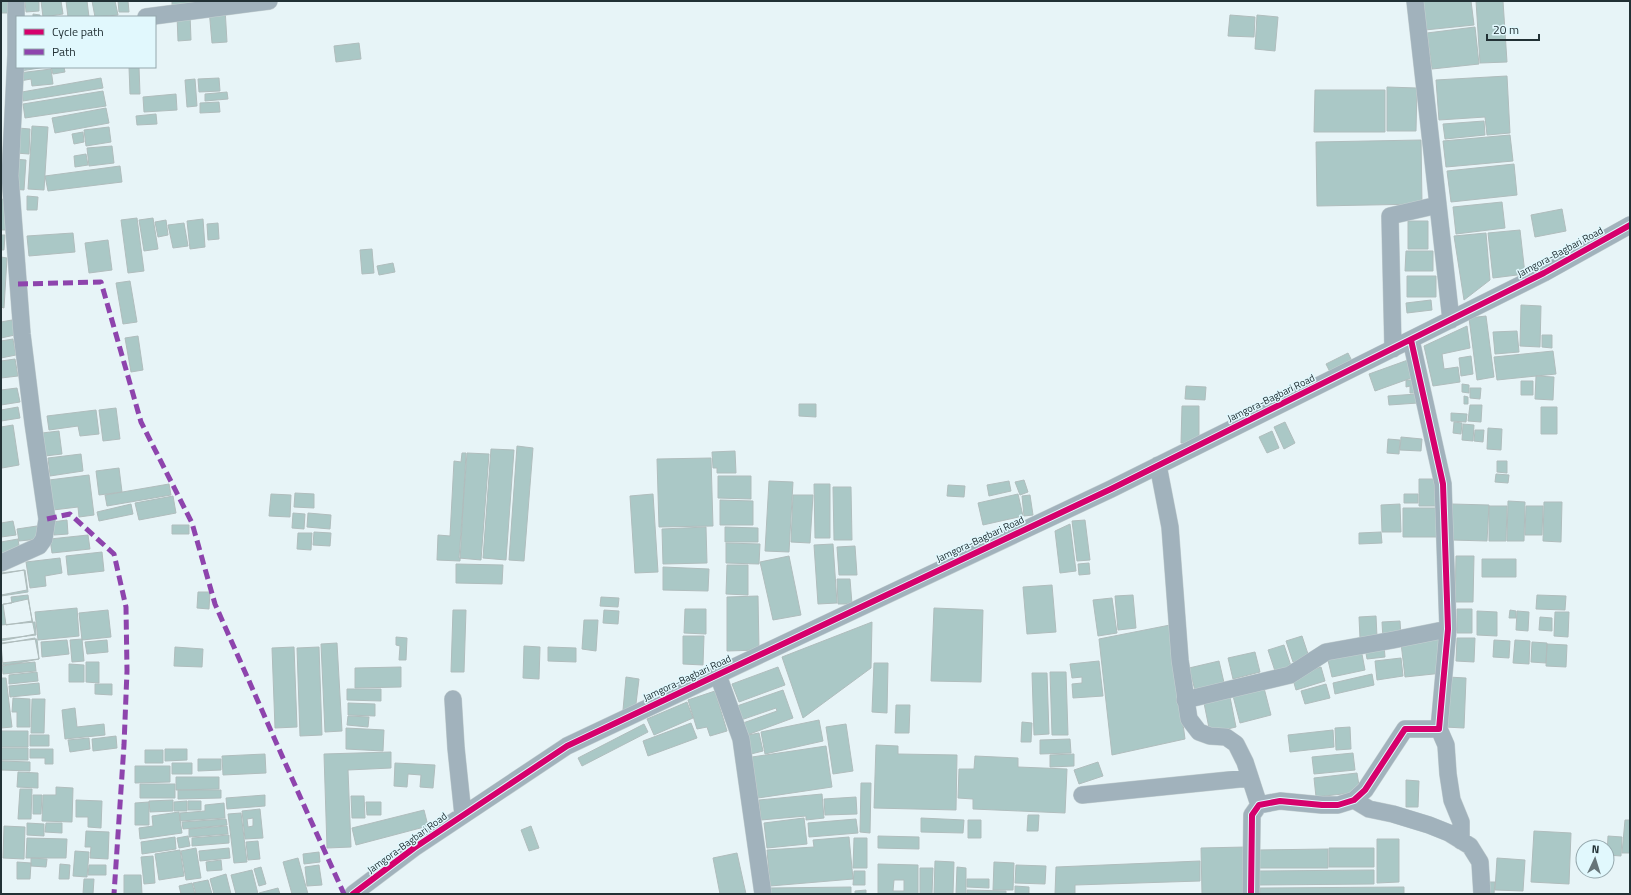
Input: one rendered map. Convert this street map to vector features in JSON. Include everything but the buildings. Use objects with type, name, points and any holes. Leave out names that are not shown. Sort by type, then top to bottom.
[{"type":"street","points":[[1,562],[39,546],[44,539],[47,519],[22,334],[5,176],[8,56],[16,36],[16,1]]},
{"type":"street","points":[[154,16],[269,1]]},
{"type":"street","points":[[1415,1],[1451,320]]},
{"type":"street","points":[[1392,349],[1390,216],[1438,205]]},
{"type":"street","name":"Jamgora-Bagbari Road","points":[[353,894],[370,888],[414,848],[567,746],[1158,465],[1544,274],[1630,225]]},
{"type":"street","points":[[1411,340],[1443,484],[1448,629],[1439,729],[1446,744],[1451,793],[1461,822],[1462,841]]},
{"type":"street","points":[[1158,465],[1170,527],[1180,660],[1189,719],[1199,732],[1210,736],[1226,737],[1236,744],[1259,805]]},
{"type":"street","points":[[1185,700],[1290,675],[1326,652],[1448,629]]},
{"type":"street","points":[[718,675],[741,739],[763,894]]},
{"type":"street","points":[[453,700],[463,815]]},
{"type":"street","points":[[1251,894],[1252,815],[1259,805],[1280,801],[1338,805],[1354,800],[1365,790],[1405,729],[1439,729]]},
{"type":"street","points":[[1082,795],[1249,778]]},
{"type":"street","points":[[1354,800],[1369,809],[1393,814],[1430,825],[1449,833],[1470,846],[1480,862],[1482,894]]},
{"type":"marked path","points":[[18,284],[101,282],[141,422],[192,523],[215,604],[344,894]]},
{"type":"marked path","points":[[47,519],[70,514],[114,554],[126,607],[127,671],[124,745],[114,894]]},
{"type":"cycle path","points":[[353,894],[414,848],[567,746],[1111,489],[1544,273],[1630,225]]},
{"type":"cycle path","points":[[1251,894],[1252,815],[1259,805],[1280,801],[1338,805],[1354,800],[1365,790],[1405,729],[1439,729],[1448,629],[1443,484],[1411,340]]}]
